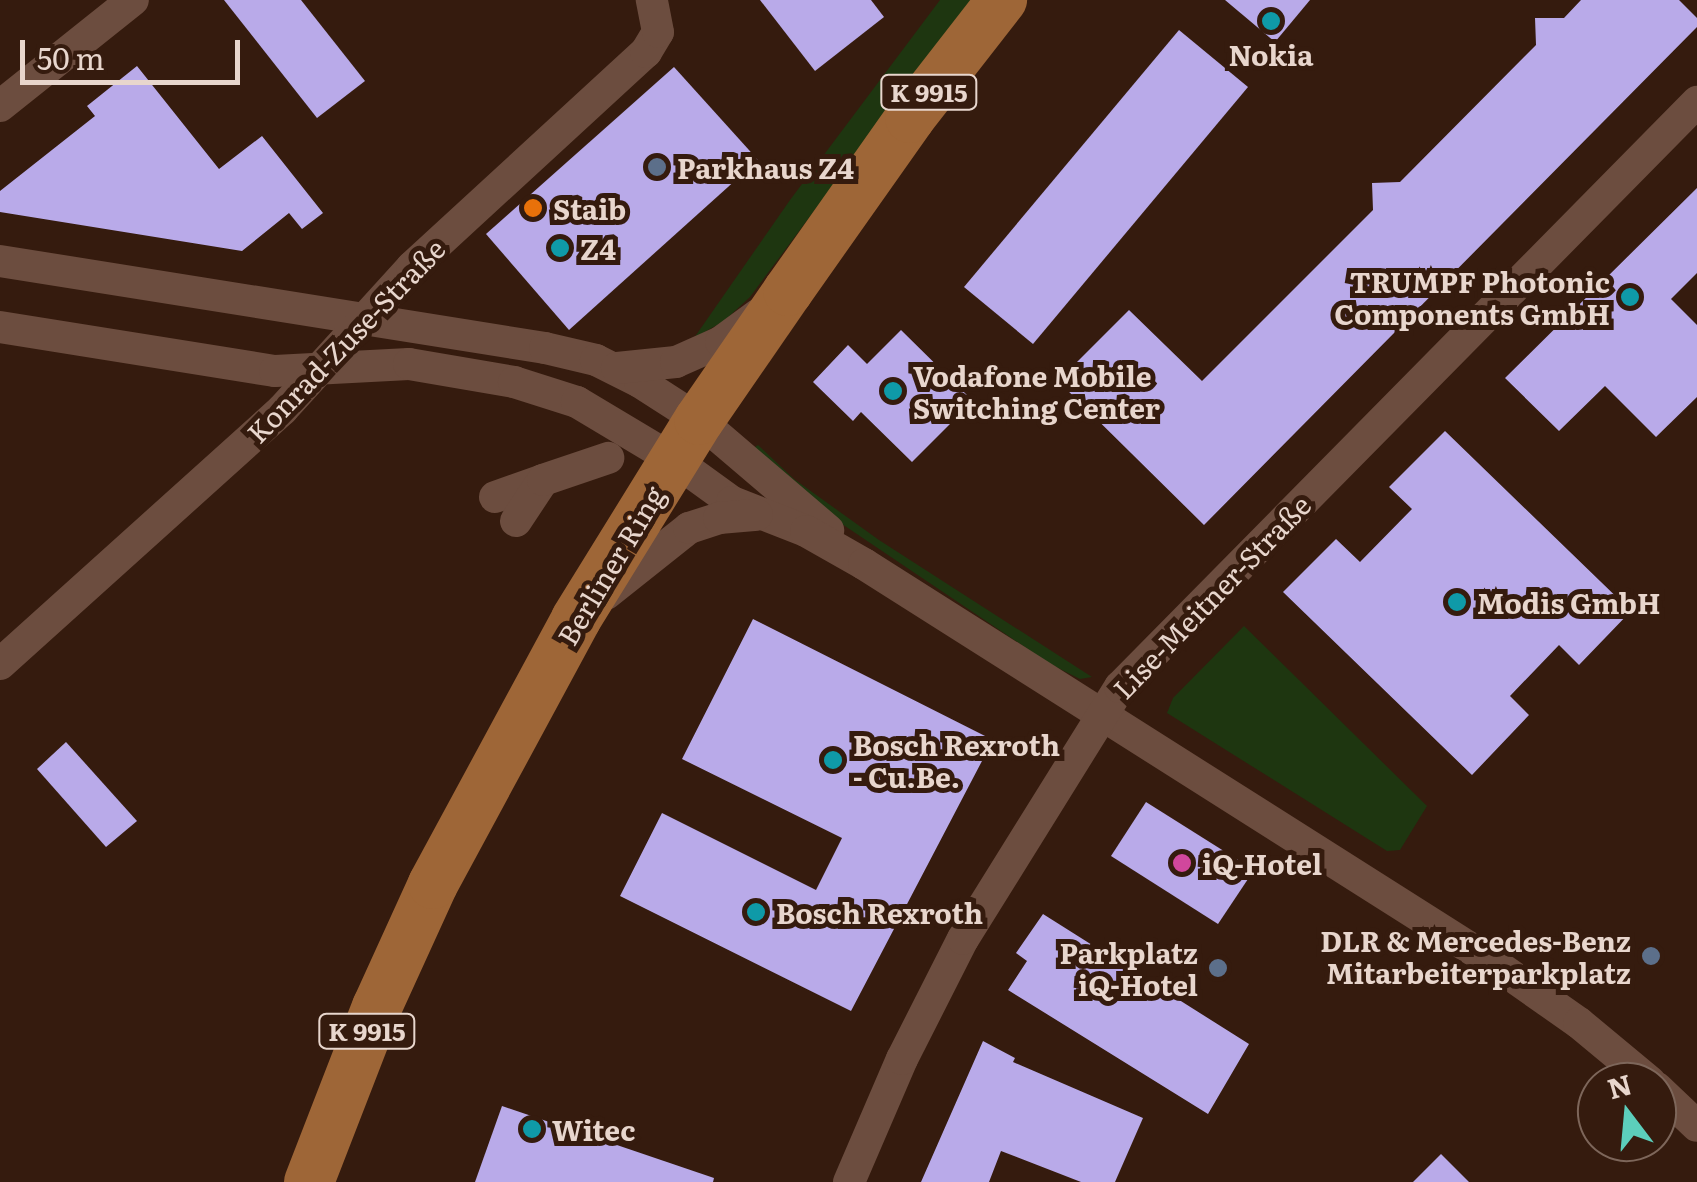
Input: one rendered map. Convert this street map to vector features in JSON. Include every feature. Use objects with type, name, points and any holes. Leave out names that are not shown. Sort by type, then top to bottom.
[{"type":"main road","name":"Berliner Ring","points":[[309,1182],[377,1008],[433,884],[576,619],[687,440],[788,291],[910,118],[1002,0]]},
{"type":"street","points":[[0,106],[133,0]]},
{"type":"street","name":"Konrad-Zuse-Straße","points":[[0,664],[320,371],[426,253],[646,52],[658,32],[652,0]]},
{"type":"street","name":"Lise-Meitner-Straße","points":[[849,1182],[908,1047],[963,939],[1100,714],[1133,673],[1697,102]]},
{"type":"street","points":[[0,260],[545,348],[612,367],[649,367],[692,356],[736,332],[788,291]]},
{"type":"street","points":[[0,326],[275,371],[408,364],[530,386],[687,440],[732,502],[771,516],[864,564]]},
{"type":"street","points":[[612,367],[687,440],[864,564],[1522,982],[1624,1062]]},
{"type":"street","points":[[505,509],[543,480],[608,458]]},
{"type":"street","points":[[576,619],[689,528],[719,518],[771,516]]},
{"type":"street","points":[[1677,1107],[1697,1126]]},
{"type":"green space","points":[[940,0],[971,0],[750,297],[724,321],[694,338],[790,200]]},
{"type":"green space","points":[[758,445],[794,479],[879,540],[1092,677],[1080,679],[1050,664],[787,487],[749,451]]},
{"type":"green space","points":[[1244,626],[1427,806],[1400,850],[1387,851],[1167,713],[1173,698]]},
{"type":"building","points":[[224,0],[301,0],[365,81],[317,118]]},
{"type":"building","points":[[760,0],[871,0],[884,17],[815,71]]},
{"type":"building","name":"Nokia","points":[[1225,0],[1310,0],[1275,42]]},
{"type":"building","points":[[1581,0],[1679,0],[1697,18],[1697,27],[1204,525],[1058,381],[1129,310],[1202,381],[1373,210],[1372,183],[1400,182],[1536,45],[1535,18],[1564,18]]},
{"type":"building","points":[[1179,30],[1248,87],[1033,344],[964,287]]},
{"type":"building","points":[[137,66],[219,169],[262,136],[323,213],[302,229],[289,213],[242,251],[0,212],[0,191],[95,116],[87,106]]},
{"type":"building","name":"Parkhaus Z4","points":[[674,67],[758,160],[569,330],[486,234]]},
{"type":"building","name":"TRUMPF Photonic Components GmbH","points":[[1697,188],[1697,273],[1671,299],[1697,325],[1697,397],[1656,437],[1605,386],[1559,431],[1505,378]]},
{"type":"building","name":"Vodafone Mobile Switching Center","points":[[901,330],[973,401],[912,462],[861,412],[853,421],[813,382],[848,345],[867,364]]},
{"type":"building","name":"Modis GmbH","points":[[1445,431],[1631,611],[1579,665],[1559,645],[1510,696],[1529,715],[1472,775],[1283,592],[1336,539],[1360,562],[1412,509],[1389,487]]},
{"type":"building","name":"Bosch Rexroth - Cu.Be.","points":[[753,619],[993,740],[851,1011],[620,896],[662,813],[816,890],[842,838],[682,759]]},
{"type":"building","points":[[66,742],[137,821],[106,847],[37,769]]},
{"type":"building","name":"iQ-Hotel","points":[[1146,802],[1254,870],[1218,924],[1111,856]]},
{"type":"building","points":[[1043,914],[1249,1044],[1208,1114],[1008,990],[1027,961],[1016,953]]},
{"type":"building","points":[[983,1041],[1015,1058],[1013,1062],[1143,1118],[1115,1182],[1081,1182],[1001,1151],[989,1182],[921,1182]]},
{"type":"building","name":"Witec","points":[[502,1106],[714,1178],[713,1182],[475,1182]]},
{"type":"building","points":[[1441,1154],[1469,1182],[1413,1182]]},
{"type":"place","name":"Nokia","points":[[1271,21]]},
{"type":"place","name":"Parkhaus Z4","points":[[657,167]]},
{"type":"place","name":"Staib","points":[[533,208]]},
{"type":"place","name":"Z4","points":[[560,248]]},
{"type":"place","name":"TRUMPF Photonic Components GmbH","points":[[1630,297]]},
{"type":"place","name":"Vodafone Mobile Switching Center","points":[[893,391]]},
{"type":"place","name":"Modis GmbH","points":[[1457,602]]},
{"type":"place","name":"Bosch Rexroth - Cu.Be.","points":[[833,760]]},
{"type":"place","name":"iQ-Hotel","points":[[1182,863]]},
{"type":"place","name":"Bosch Rexroth","points":[[756,912]]},
{"type":"place","name":"DLR & Mercedes-Benz Mitarbeiterparkplatz","points":[[1651,956]]},
{"type":"place","name":"Parkplatz iQ-Hotel","points":[[1218,968]]},
{"type":"place","name":"Witec","points":[[532,1129]]}]
